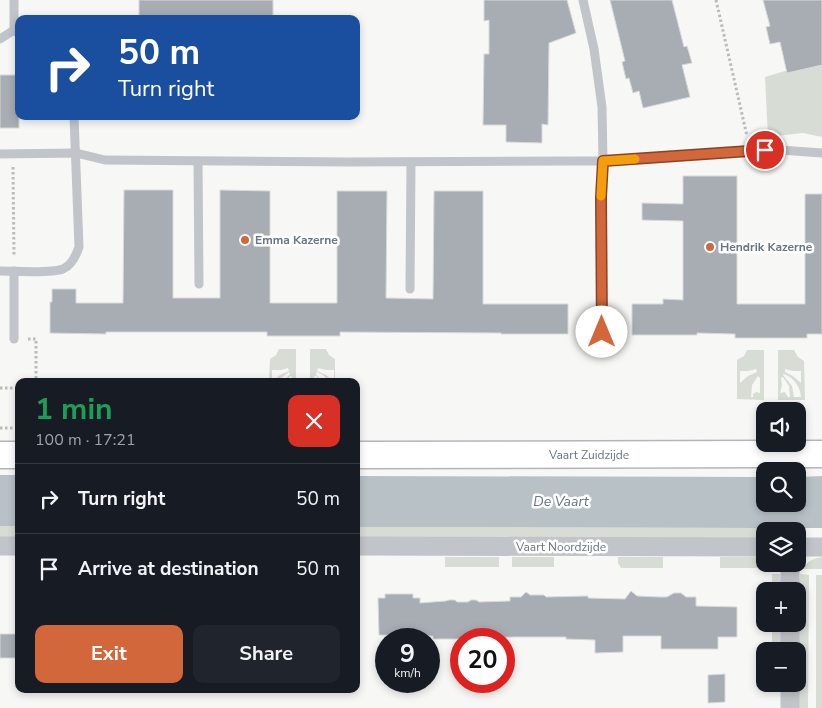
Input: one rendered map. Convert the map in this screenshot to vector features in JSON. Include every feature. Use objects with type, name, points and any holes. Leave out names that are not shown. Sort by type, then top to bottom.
[{"type":"main road","name":"Vaart Zuidzijde","points":[[360,455],[822,454]]},
{"type":"main road","points":[[0,455],[15,455]]},
{"type":"street","points":[[0,546],[15,546]]},
{"type":"street","name":"Vaart Noordzijde","points":[[360,546],[756,547]]},
{"type":"street","points":[[806,547],[822,547]]},
{"type":"street","points":[[790,692],[790,708]]},
{"type":"lane","points":[[14,0],[15,16]]},
{"type":"lane","points":[[583,0],[594,49],[602,108],[602,332]]},
{"type":"lane","points":[[0,40],[15,32]]},
{"type":"lane","points":[[0,271],[54,271],[64,268],[72,262],[76,255],[79,248],[74,120]]},
{"type":"lane","points":[[0,154],[76,153],[106,160],[411,162],[603,161],[750,150],[822,152]]},
{"type":"lane","points":[[198,161],[199,284]]},
{"type":"lane","points":[[410,289],[411,162]]},
{"type":"lane","points":[[14,271],[14,339]]},
{"type":"path","points":[[716,0],[750,150]]},
{"type":"path","points":[[13,154],[14,271]]},
{"type":"path","points":[[14,339],[36,339],[36,378]]},
{"type":"path","points":[[0,388],[15,388]]},
{"type":"path","points":[[0,428],[15,428]]},
{"type":"shaded area","points":[[822,60],[822,137],[803,133],[768,137],[765,77]]},
{"type":"shaded area","points":[[279,349],[296,349],[296,378],[290,376],[287,378],[290,374],[289,372],[281,378],[276,378],[289,371],[288,368],[272,370],[272,378],[269,378],[270,359],[276,355]]},
{"type":"shaded area","points":[[310,349],[326,349],[329,355],[335,359],[335,378],[334,370],[318,368],[317,371],[330,378],[326,378],[317,372],[316,374],[319,378],[316,375],[314,378],[310,378]]},
{"type":"shaded area","points":[[747,350],[764,350],[764,400],[737,399],[737,360],[744,356]],"holes":[[[756,369],[757,372],[748,376],[740,383],[740,371]],[[758,376],[760,378],[760,393],[756,392],[751,397],[752,385]]]},
{"type":"shaded area","points":[[778,350],[794,350],[798,357],[804,361],[805,400],[778,400]],"holes":[[[785,369],[801,371],[801,383],[785,372]],[[783,375],[788,376],[796,383],[801,397],[794,397],[792,386]],[[783,377],[789,386],[790,397],[785,392],[780,393],[781,378]]]},
{"type":"shaded area","points":[[0,526],[15,526],[15,537],[0,537]]},
{"type":"shaded area","points":[[360,527],[756,528],[756,538],[360,538]]},
{"type":"shaded area","points":[[445,557],[499,557],[499,567],[445,567]]},
{"type":"shaded area","points":[[512,557],[554,557],[554,567],[512,567]]},
{"type":"shaded area","points":[[618,557],[663,557],[663,568],[621,568],[618,563]]},
{"type":"shaded area","points":[[720,557],[756,557],[756,568],[720,568]]},
{"type":"shaded area","points":[[822,557],[822,569],[806,569],[806,564]]},
{"type":"shaded area","points":[[772,574],[780,574],[781,582],[772,582]]},
{"type":"shaded area","points":[[800,574],[809,575],[808,708],[798,708],[798,692],[806,692],[806,642],[799,642],[799,632],[806,632],[806,582],[799,581]]},
{"type":"shaded area","points":[[816,575],[822,575],[822,708],[816,708]]},
{"type":"shaded area","points":[[772,632],[782,632],[782,642],[772,642]]},
{"type":"water","points":[[0,475],[15,475],[15,526],[0,526]]},
{"type":"water","name":"De Vaart","points":[[360,476],[756,477],[756,512],[806,512],[806,477],[822,476],[822,528],[806,528],[806,522],[756,522],[756,528],[360,527]]},
{"type":"building","points":[[139,0],[273,0],[273,15],[139,15]]},
{"type":"building","points":[[484,0],[567,0],[576,33],[549,43],[548,125],[542,124],[542,143],[506,142],[506,125],[483,125],[484,54],[489,54],[489,20],[484,21]]},
{"type":"building","points":[[610,0],[672,0],[684,47],[687,46],[692,63],[682,65],[690,97],[643,108],[639,91],[633,93],[629,78],[626,79],[622,62],[625,61]]},
{"type":"building","points":[[763,0],[822,0],[822,65],[787,73],[780,42],[770,44],[766,27],[770,26]]},
{"type":"building","points":[[0,75],[15,75],[15,120],[19,120],[19,128],[0,128]]},
{"type":"building","name":"Hendrik Kazerne","points":[[683,176],[737,176],[737,304],[805,304],[805,194],[822,194],[822,334],[807,334],[807,338],[735,338],[735,334],[697,333],[697,335],[632,335],[632,304],[663,304],[663,299],[683,300],[683,221],[642,220],[642,203],[683,204]]},
{"type":"building","name":"Emma Kazerne","points":[[124,190],[173,190],[173,298],[220,298],[220,190],[270,191],[270,303],[337,303],[337,191],[387,191],[386,298],[433,299],[434,191],[483,191],[483,304],[568,304],[568,334],[340,332],[340,336],[267,336],[267,332],[50,333],[52,289],[76,289],[76,303],[123,303]]},
{"type":"building","points":[[631,591],[637,596],[659,597],[681,593],[686,597],[696,597],[696,606],[737,607],[737,637],[718,637],[718,649],[661,649],[661,636],[623,636],[623,652],[595,653],[595,640],[566,639],[566,637],[515,637],[515,628],[450,628],[450,639],[440,639],[440,628],[379,628],[378,598],[385,598],[385,594],[413,594],[413,598],[420,598],[420,603],[449,600],[457,602],[468,602],[471,600],[479,602],[510,601],[510,597],[521,597],[526,592],[530,595],[544,595],[546,597],[588,596],[588,598],[625,599]]},
{"type":"building","points":[[0,634],[15,634],[15,658],[0,658]]},
{"type":"building","points":[[725,674],[725,702],[708,703],[708,675]]},
{"type":"slow traffic","points":[[601,196],[603,161],[635,159]]},
{"type":"place","name":"Emma Kazerne","points":[[245,240]]},
{"type":"place","name":"Hendrik Kazerne","points":[[710,247]]},
{"type":"route","points":[[602,332],[601,197],[603,161],[765,150]]}]
